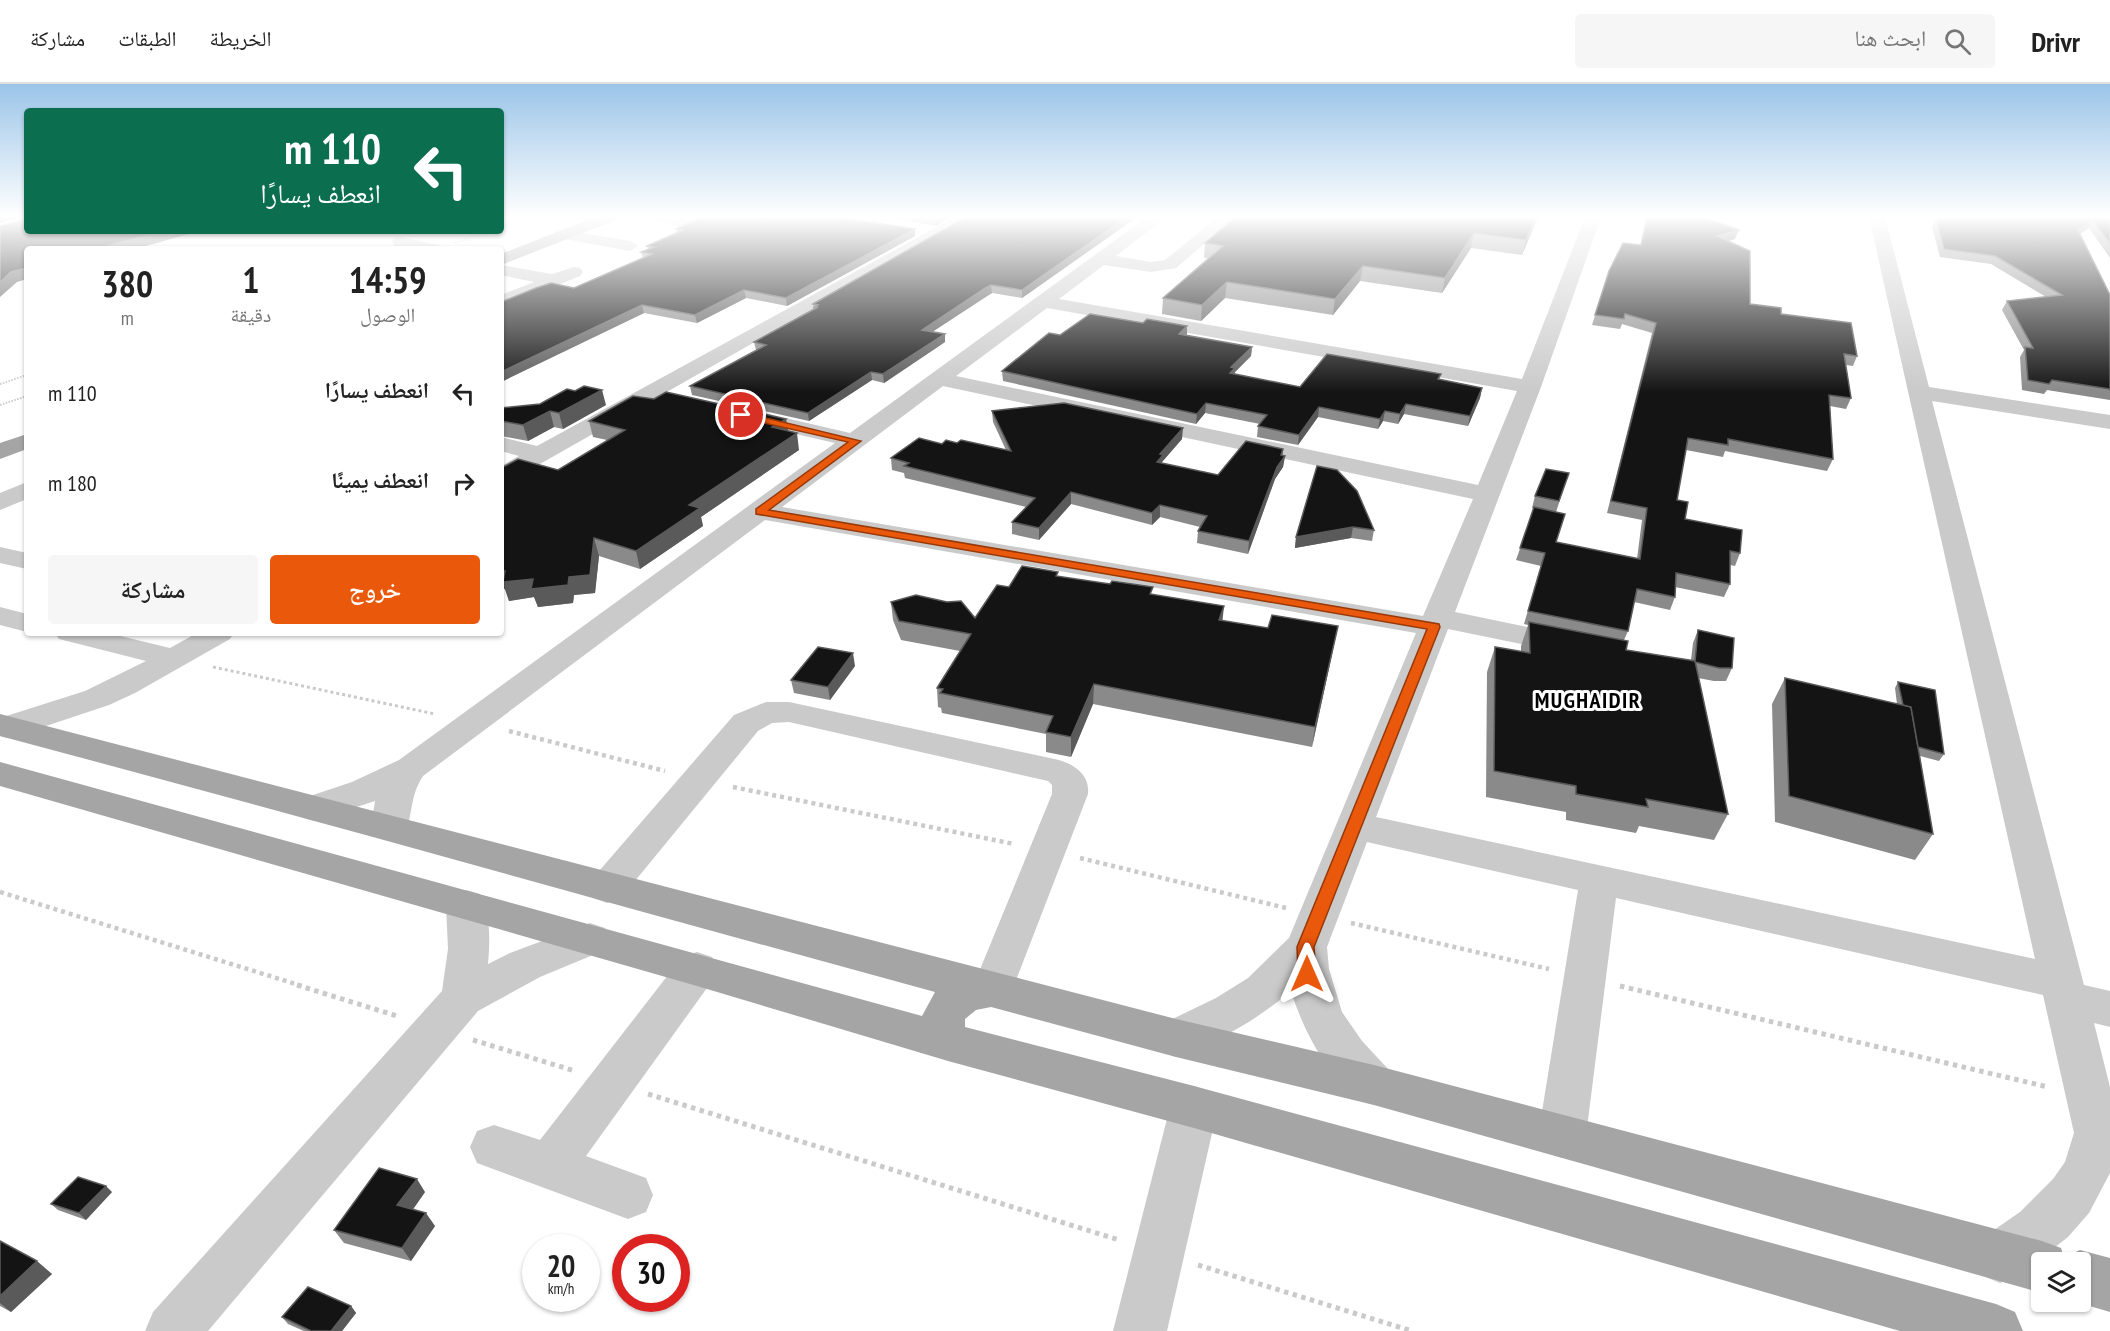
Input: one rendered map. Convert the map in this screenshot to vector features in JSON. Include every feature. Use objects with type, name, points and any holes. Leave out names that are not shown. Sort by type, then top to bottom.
[{"type":"main road","points":[[0,435],[24,427]]},
{"type":"main road","points":[[0,452],[24,442]]},
{"type":"main road","points":[[4,726],[1176,1038],[1374,1085],[2021,1262]]},
{"type":"main road","points":[[0,774],[697,969],[948,1042],[1194,1107],[1926,1321],[1996,1331]]},
{"type":"main road","points":[[948,1042],[943,1032],[942,1020],[946,1009],[954,1000],[965,994],[993,989]]},
{"type":"main road","points":[[2091,1280],[2110,1285]]},
{"type":"street","points":[[528,275],[553,280]]},
{"type":"street","points":[[504,301],[566,275]]},
{"type":"street","points":[[504,474],[862,275]]},
{"type":"street","points":[[314,808],[365,791],[411,768],[1080,275]]},
{"type":"street","points":[[1176,1038],[1239,1008],[1280,976],[1312,931],[1530,387],[1572,275]]},
{"type":"street","points":[[1891,275],[2063,991],[2099,1126],[2086,1169],[2066,1203],[2037,1232],[2021,1262]]},
{"type":"street","points":[[1044,302],[1530,387]]},
{"type":"street","points":[[940,379],[1487,494]]},
{"type":"street","points":[[1919,392],[2110,422]]},
{"type":"street","points":[[649,394],[684,402]]},
{"type":"street","points":[[718,410],[856,441]]},
{"type":"street","points":[[504,445],[540,454]]},
{"type":"street","points":[[0,501],[24,491]]},
{"type":"street","points":[[760,512],[1592,649]]},
{"type":"street","points":[[0,555],[24,560]]},
{"type":"street","points":[[0,616],[24,622]]},
{"type":"street","points":[[82,636],[132,648],[172,646],[208,636]]},
{"type":"street","points":[[74,746],[78,731],[88,716],[172,646]]},
{"type":"street","points":[[4,726],[68,709],[123,686]]},
{"type":"street","points":[[607,888],[746,723],[766,712],[789,712],[1059,772],[1068,778],[1072,786],[993,989]]},
{"type":"street","points":[[390,827],[389,812],[393,797],[411,768]]},
{"type":"street","points":[[1355,826],[1599,880],[2063,991],[2110,1009]]},
{"type":"street","points":[[1562,1136],[1599,880]]},
{"type":"street","points":[[449,1013],[469,949],[466,905]]},
{"type":"street","points":[[1312,931],[1307,974],[1314,1002],[1328,1030],[1347,1058],[1374,1085]]},
{"type":"street","points":[[172,1331],[449,1013],[525,965],[590,939]]},
{"type":"street","points":[[549,1167],[697,969]]},
{"type":"street","points":[[1140,1331],[1194,1107]]},
{"type":"street","points":[[494,1148],[628,1195]]},
{"type":"path","points":[[0,384],[24,376]]},
{"type":"path","points":[[0,405],[24,397]]},
{"type":"path","points":[[172,646],[698,779],[1048,850],[1312,931],[1585,978],[2099,1126]]},
{"type":"path","points":[[0,892],[449,1013],[612,1083],[1412,1331]]},
{"type":"building","points":[[0,275],[7,275],[0,282]]},
{"type":"building","points":[[603,275],[829,275],[786,298],[744,290],[695,315],[642,305],[504,371],[504,301],[551,283],[574,288]]},
{"type":"building","points":[[864,275],[1043,275],[1022,290],[991,285],[984,289],[922,330],[945,334],[883,374],[871,372],[808,413],[690,386],[766,345],[754,342],[818,307],[813,304]]},
{"type":"building","points":[[1189,275],[1355,275],[1335,299],[1227,282],[1202,305],[1163,298]]},
{"type":"building","points":[[1426,275],[1447,275],[1445,278]]},
{"type":"building","points":[[1608,275],[1750,275],[1750,304],[1781,308],[1781,314],[1851,323],[1857,356],[1844,354],[1851,398],[1829,395],[1833,459],[1728,439],[1728,445],[1688,438],[1677,500],[1688,502],[1685,519],[1742,530],[1740,553],[1730,551],[1730,584],[1676,573],[1675,597],[1637,589],[1628,631],[1528,611],[1545,553],[1520,548],[1534,507],[1565,514],[1556,542],[1640,559],[1647,508],[1611,501],[1656,323],[1625,314],[1624,319],[1595,315]]},
{"type":"building","points":[[2028,275],[2100,275],[2110,295],[2110,389],[2052,380],[2049,384],[2028,380],[2025,347],[2033,348],[2007,301],[2062,295]]},
{"type":"building","points":[[1090,314],[1143,323],[1147,319],[1187,326],[1179,334],[1252,347],[1231,367],[1235,368],[1230,373],[1300,387],[1327,354],[1441,374],[1438,379],[1482,388],[1470,416],[1406,404],[1400,414],[1385,411],[1380,419],[1319,407],[1299,435],[1258,426],[1267,415],[1206,403],[1197,414],[1002,371],[1049,333],[1060,335]]},
{"type":"building","points":[[584,386],[602,390],[559,413],[550,411],[523,425],[504,422],[504,408],[540,404],[567,389],[575,391]]},
{"type":"building","points":[[666,392],[786,419],[772,427],[797,433],[689,505],[700,508],[636,551],[594,538],[590,575],[569,577],[568,585],[531,589],[533,579],[504,582],[504,466],[518,459],[558,470],[625,430],[589,421],[633,396],[654,399]]},
{"type":"building","points":[[1064,403],[1183,428],[1160,454],[1163,455],[1157,462],[1218,475],[1246,441],[1283,449],[1281,455],[1285,456],[1277,467],[1249,541],[1198,531],[1207,516],[1160,505],[1152,513],[1071,492],[1039,528],[1012,522],[1035,498],[904,466],[909,463],[891,458],[919,438],[942,444],[946,440],[957,443],[961,440],[1011,451],[992,411]]},
{"type":"building","points":[[1317,466],[1337,470],[1357,491],[1374,530],[1353,527],[1296,537]]},
{"type":"building","points":[[1546,469],[1569,473],[1559,501],[1535,496]]},
{"type":"building","points":[[1022,566],[1058,572],[1056,576],[1110,584],[1112,581],[1153,587],[1150,594],[1224,606],[1219,620],[1268,628],[1272,615],[1338,626],[1315,727],[1094,684],[1071,737],[1046,732],[1053,716],[940,693],[943,689],[937,688],[971,634],[899,621],[891,602],[916,595],[947,602],[961,601],[975,618],[997,585],[1009,587]]},
{"type":"building","points":[[1529,622],[1628,641],[1626,650],[1695,661],[1728,814],[1646,799],[1648,807],[1576,794],[1576,786],[1494,771],[1495,647],[1530,653]]},
{"type":"building","points":[[1698,630],[1734,638],[1732,668],[1719,668],[1695,662]]},
{"type":"building","points":[[818,647],[853,653],[828,687],[791,680]]},
{"type":"building","points":[[1785,678],[1911,707],[1933,834],[1789,796]]},
{"type":"building","points":[[1898,682],[1935,690],[1944,754],[1918,747],[1911,707],[1903,705]]},
{"type":"building","points":[[379,1168],[417,1179],[397,1205],[426,1213],[402,1248],[334,1230]]},
{"type":"building","points":[[78,1177],[106,1186],[79,1213],[51,1204]]},
{"type":"building","points":[[0,1241],[37,1261],[0,1296]]},
{"type":"building","points":[[308,1287],[351,1306],[331,1331],[311,1331],[282,1317]]},
{"type":"district","name":"MUGHAIDIR","points":[[1588,700]]},
{"type":"route","points":[[741,415],[856,441],[760,512],[1434,627],[1306,947],[1307,974]]}]
